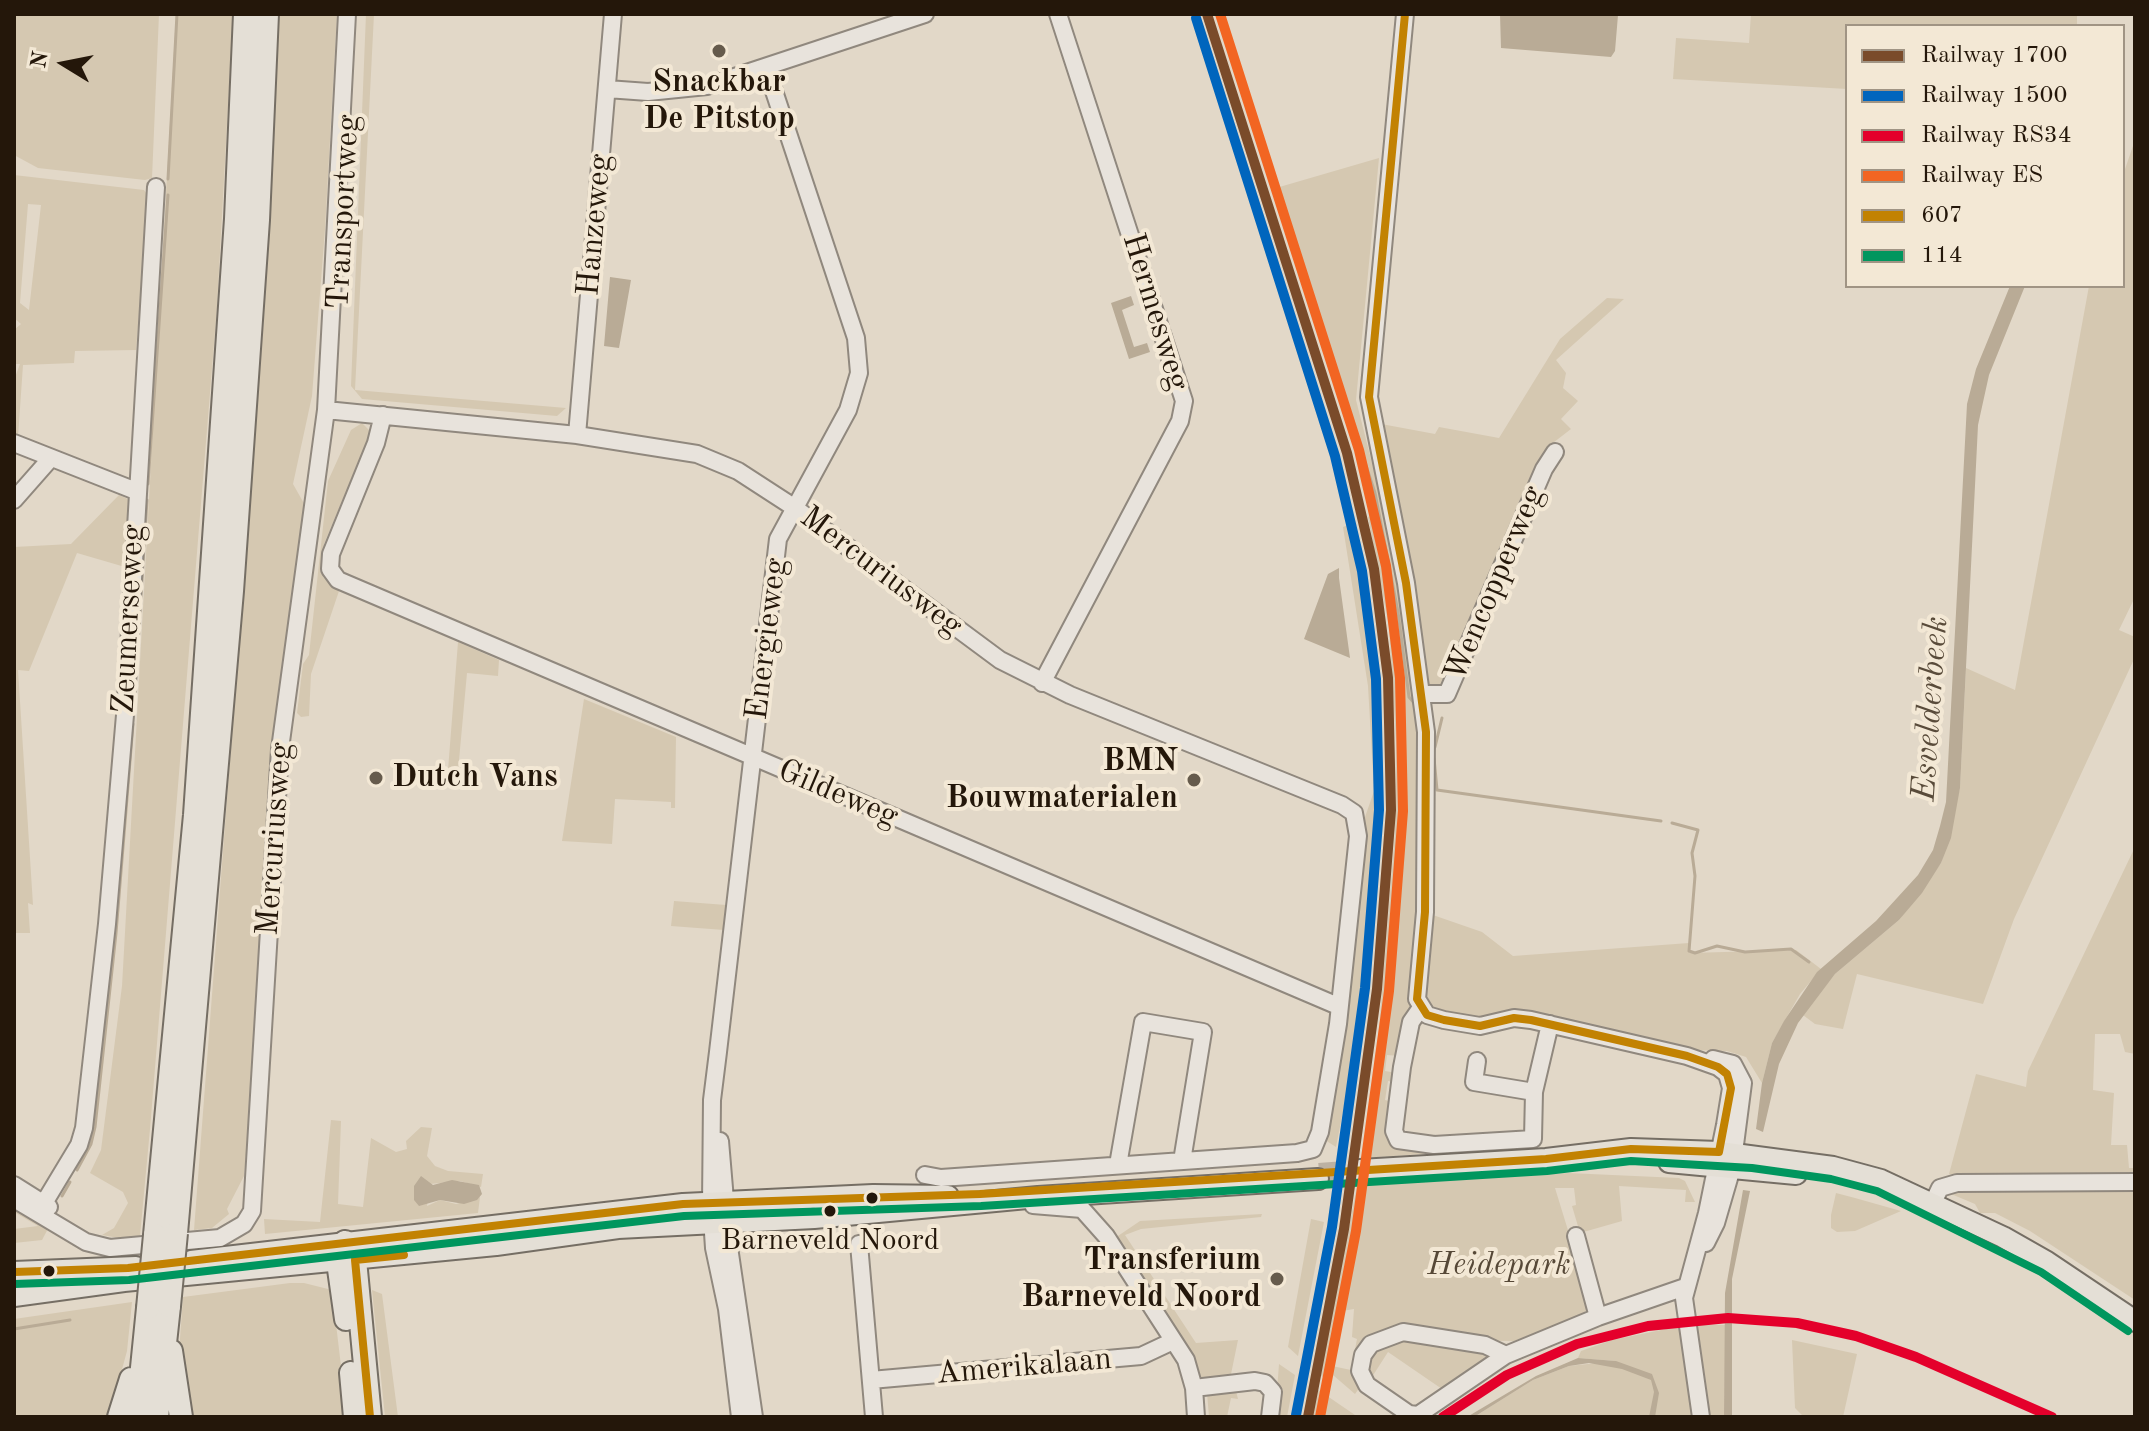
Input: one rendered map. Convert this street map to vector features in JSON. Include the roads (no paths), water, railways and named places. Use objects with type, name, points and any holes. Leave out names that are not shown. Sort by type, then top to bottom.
[{"type":"highway","points":[[166,1234],[236,219],[245,14]]},
{"type":"highway","points":[[157,1417],[158,1316],[232,591],[258,220],[267,14]]},
{"type":"highway","points":[[346,1255],[355,1417]]},
{"type":"highway","points":[[346,1255],[370,1417]]},
{"type":"highway","points":[[119,1417],[158,1316]]},
{"type":"highway","points":[[137,1417],[158,1316]]},
{"type":"highway","points":[[158,1316],[181,1417]]},
{"type":"main road","points":[[1359,1173],[1546,1159],[1631,1149],[1725,1160],[1833,1167],[1881,1180],[1931,1206],[1966,1219],[2047,1262],[2135,1321]]},
{"type":"main road","points":[[14,1296],[346,1255],[609,1210],[719,1212],[1011,1203],[1038,1197],[1318,1176],[980,1194],[873,1195],[719,1212]]},
{"type":"main road","points":[[14,1272],[346,1255]]},
{"type":"street","name":"Transportweg","points":[[331,410],[347,14]]},
{"type":"street","name":"Transportweg","points":[[331,410],[355,14]]},
{"type":"street","name":"Hanzeweg","points":[[577,435],[613,14]]},
{"type":"street","points":[[607,89],[683,90],[766,67],[925,14]]},
{"type":"street","name":"Hermesweg","points":[[1042,683],[1180,421],[1184,401],[1058,14]]},
{"type":"street","name":"Wencopperweg","points":[[1405,14],[1369,397],[1406,583],[1422,694],[1426,820],[1425,912],[1416,993],[1420,1009],[1411,1022],[1405,1052],[1395,1136],[1398,1140],[1434,1145],[1530,1141],[1535,1135],[1534,1092]]},
{"type":"street","name":"Energieweg","points":[[719,1212],[718,1052],[778,539],[848,410],[855,392],[859,357],[856,338],[766,67]]},
{"type":"street","name":"Zeumerseweg","points":[[41,1208],[79,1145],[84,1128],[107,924],[125,715],[156,187]]},
{"type":"street","name":"Mercuriusweg","points":[[14,1185],[86,1242],[110,1248],[199,1238],[217,1231],[235,1216],[249,1190],[253,1170],[277,782],[312,509],[328,460],[331,410],[577,435],[697,454],[738,471],[795,508],[1000,660],[1042,683],[1342,805],[1355,816],[1358,836],[1338,1006]]},
{"type":"street","name":"Gildeweg","points":[[383,415],[376,443],[331,554],[330,569],[338,580],[1338,1006]]},
{"type":"street","name":"Zeumerseweg","points":[[14,443],[114,486],[136,491]]},
{"type":"street","name":"Wencopperweg","points":[[1422,694],[1447,694],[1544,469],[1555,452]]},
{"type":"street","points":[[14,500],[51,458]]},
{"type":"street","points":[[925,1175],[941,1178],[1313,1149],[1320,1132],[1338,1006]]},
{"type":"street","points":[[1420,1009],[1427,1015],[1473,1026],[1514,1018],[1550,1024],[1687,1056],[1718,1067],[1730,1081],[1725,1160],[1716,1223],[1692,1261],[1685,1287],[1685,1321],[1701,1417]]},
{"type":"street","points":[[1118,1165],[1143,1022],[1203,1032],[1182,1161]]},
{"type":"street","points":[[1477,1061],[1474,1082],[1534,1092],[1550,1024]]},
{"type":"street","points":[[1931,1206],[1940,1188],[1957,1183],[2135,1182]]},
{"type":"street","name":"Mercuriusweg","points":[[14,1199],[41,1208]]},
{"type":"street","points":[[1011,1203],[1082,1209],[1106,1236],[1190,1368],[1196,1417]]},
{"type":"street","points":[[719,1212],[740,1417]]},
{"type":"street","points":[[719,1212],[754,1417]]},
{"type":"street","points":[[1576,1236],[1598,1317]]},
{"type":"street","points":[[859,1244],[874,1417]]},
{"type":"street","points":[[1506,1355],[1485,1345],[1403,1332],[1371,1344],[1363,1355],[1360,1371],[1367,1385],[1409,1414],[1418,1415],[1506,1355],[1598,1317],[1685,1287]]},
{"type":"street","name":"Amerikalaan","points":[[871,1380],[1141,1356],[1173,1341]]},
{"type":"street","points":[[1194,1388],[1265,1383],[1274,1396],[1270,1417]]},
{"type":"waterway","points":[[168,179],[177,14]]},
{"type":"waterway","points":[[1218,14],[1375,493],[1398,612],[1409,697],[1415,704]]},
{"type":"waterway","points":[[148,484],[168,195]]},
{"type":"waterway","points":[[134,708],[147,500]]},
{"type":"waterway","points":[[1435,747],[1442,718]]},
{"type":"waterway","points":[[77,1170],[91,1144],[95,1127],[116,933],[133,724]]},
{"type":"waterway","points":[[1434,758],[1437,790],[1661,821]]},
{"type":"waterway","points":[[1672,823],[1698,830],[1692,853],[1695,876],[1689,951],[1695,953],[1717,946],[1745,952],[1791,949],[1809,962]]},
{"type":"waterway","points":[[62,1196],[70,1182]]},
{"type":"waterway","points":[[14,1329],[70,1320]]},
{"type":"tunnel","points":[[1319,1173],[1360,1170]]},
{"type":"rail line","name":"1700","points":[[1207,14],[1347,453],[1374,569],[1388,678],[1391,810],[1377,989],[1344,1229],[1308,1417]]},
{"type":"rail line","name":"ES","points":[[1220,14],[1359,450],[1386,566],[1400,678],[1403,811],[1389,991],[1356,1231],[1320,1417]]},
{"type":"rail line","name":"1500","points":[[1196,18],[1335,456],[1362,571],[1376,679],[1379,810],[1365,988],[1332,1227],[1296,1415]]},
{"type":"rail line","name":"RS34","points":[[1443,1417],[1507,1375],[1577,1344],[1648,1326],[1728,1318],[1797,1323],[1856,1336],[1916,1357],[2052,1417]]},
{"type":"place","name":"Snackbar De Pitstop","points":[[719,51]]},
{"type":"place","name":"Dutch Vans","points":[[376,778]]},
{"type":"place","name":"BMN Bouwmaterialen","points":[[1194,780]]},
{"type":"place","name":"Barneveld Noord","points":[[830,1211]]},
{"type":"place","name":"Transferium Barneveld Noord","points":[[1277,1279]]},
{"type":"water label","name":"Esvelderbeek","points":[[1931,709]]},
{"type":"park label","name":"Heidepark","points":[[1499,1266]]}]
